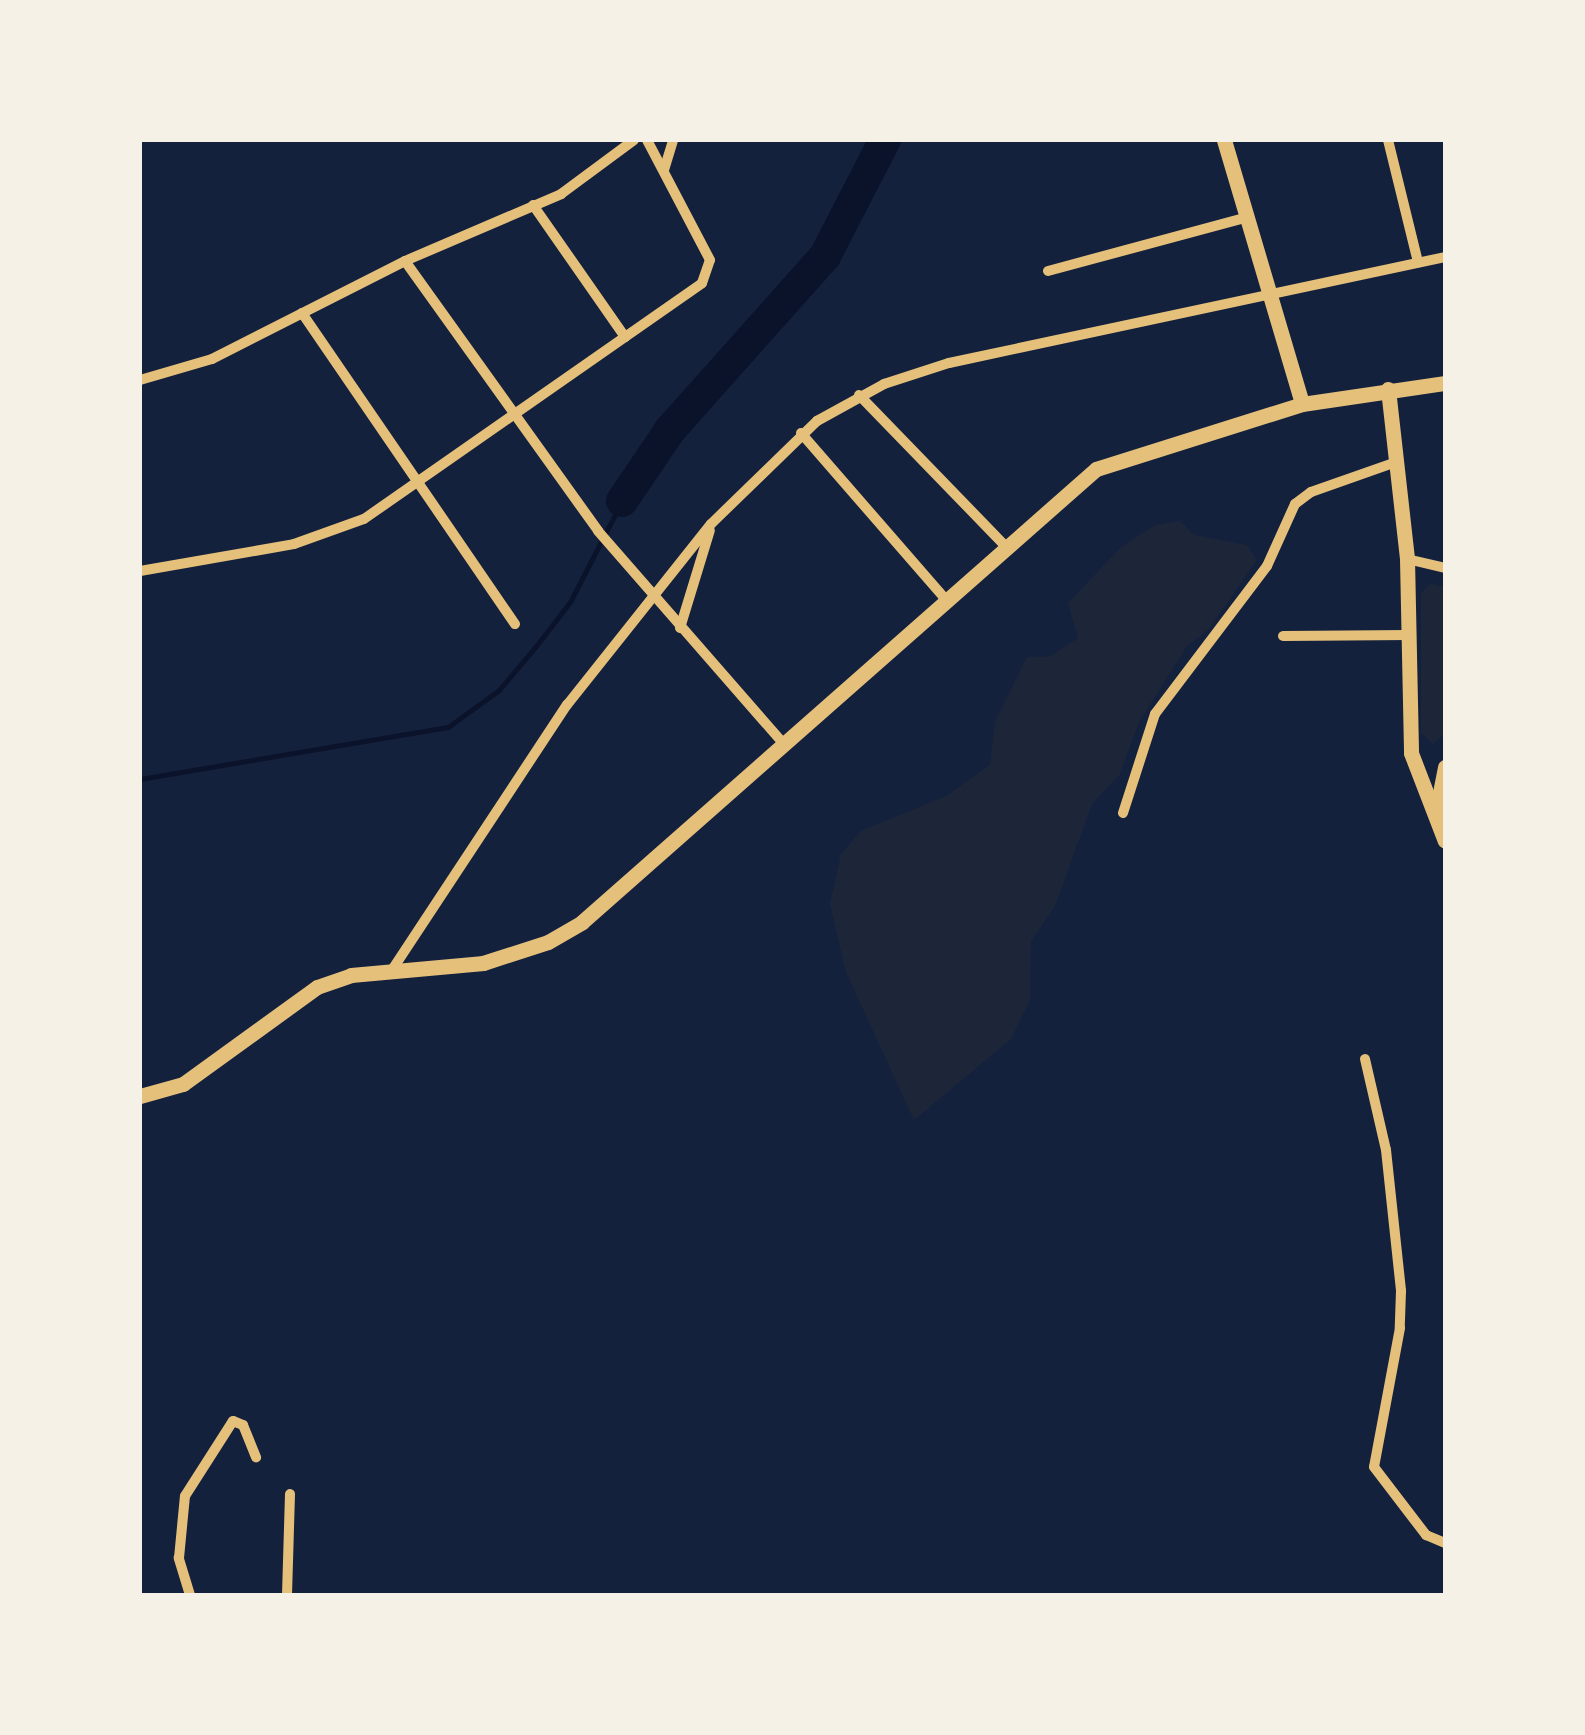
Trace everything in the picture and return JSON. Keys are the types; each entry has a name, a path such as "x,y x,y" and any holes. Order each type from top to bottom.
{"main road":[{"path":"1224,140 1302,404"},
{"path":"140,1096 183,1084 317,987 392,970 483,964 548,942 582,922 950,604 1096,469 1302,404 1445,382"},
{"path":"1388,390 1408,559 1414,773 1436,812 1445,842"},
{"path":"1414,773 1445,766 1436,812"}],"street":[{"path":"141,379 212,359 405,262 561,194 634,140"},
{"path":"140,571 332,533 417,484 702,284 710,269 647,140"},
{"path":"664,170 674,140"},
{"path":"1388,140 1418,262"},
{"path":"533,205 625,337"},
{"path":"1048,271 1244,218"},
{"path":"392,970 568,705 712,524 801,433 859,395 948,363 1270,298 1445,256"},
{"path":"405,262 598,530 784,745"},
{"path":"302,314 515,624"},
{"path":"859,395 1008,549"},
{"path":"801,433 950,604"},
{"path":"1124,813 1154,714 1266,566 1295,504 1311,492 1396,462"},
{"path":"680,628 712,524"},
{"path":"1408,559 1445,568"},
{"path":"1283,636 1409,635"},
{"path":"1364,1059 1386,1150 1400,1291 1398,1344 1374,1467 1415,1523 1445,1543"},
{"path":"190,1595 179,1558 186,1496 234,1421 243,1424 256,1457"},
{"path":"288,1595 290,1494"}],"shaded area":[{"path":"1180,521 1194,535 1247,545 1257,560 1208,630 1187,646 1139,722 1120,774 1092,804 1055,906 1031,941 1030,1000 1011,1039 914,1120 846,972 830,904 841,854 861,831 946,796 990,765 995,722 1027,657 1049,657 1078,638 1068,603 1121,547 1155,525"},
{"path":"1430,584 1445,587 1445,734 1433,744 1421,733 1421,593"}],"waterway":[{"path":"622,501 670,430 825,256 885,140"},
{"path":"140,779 448,727 499,690 570,602 622,501"}]}
